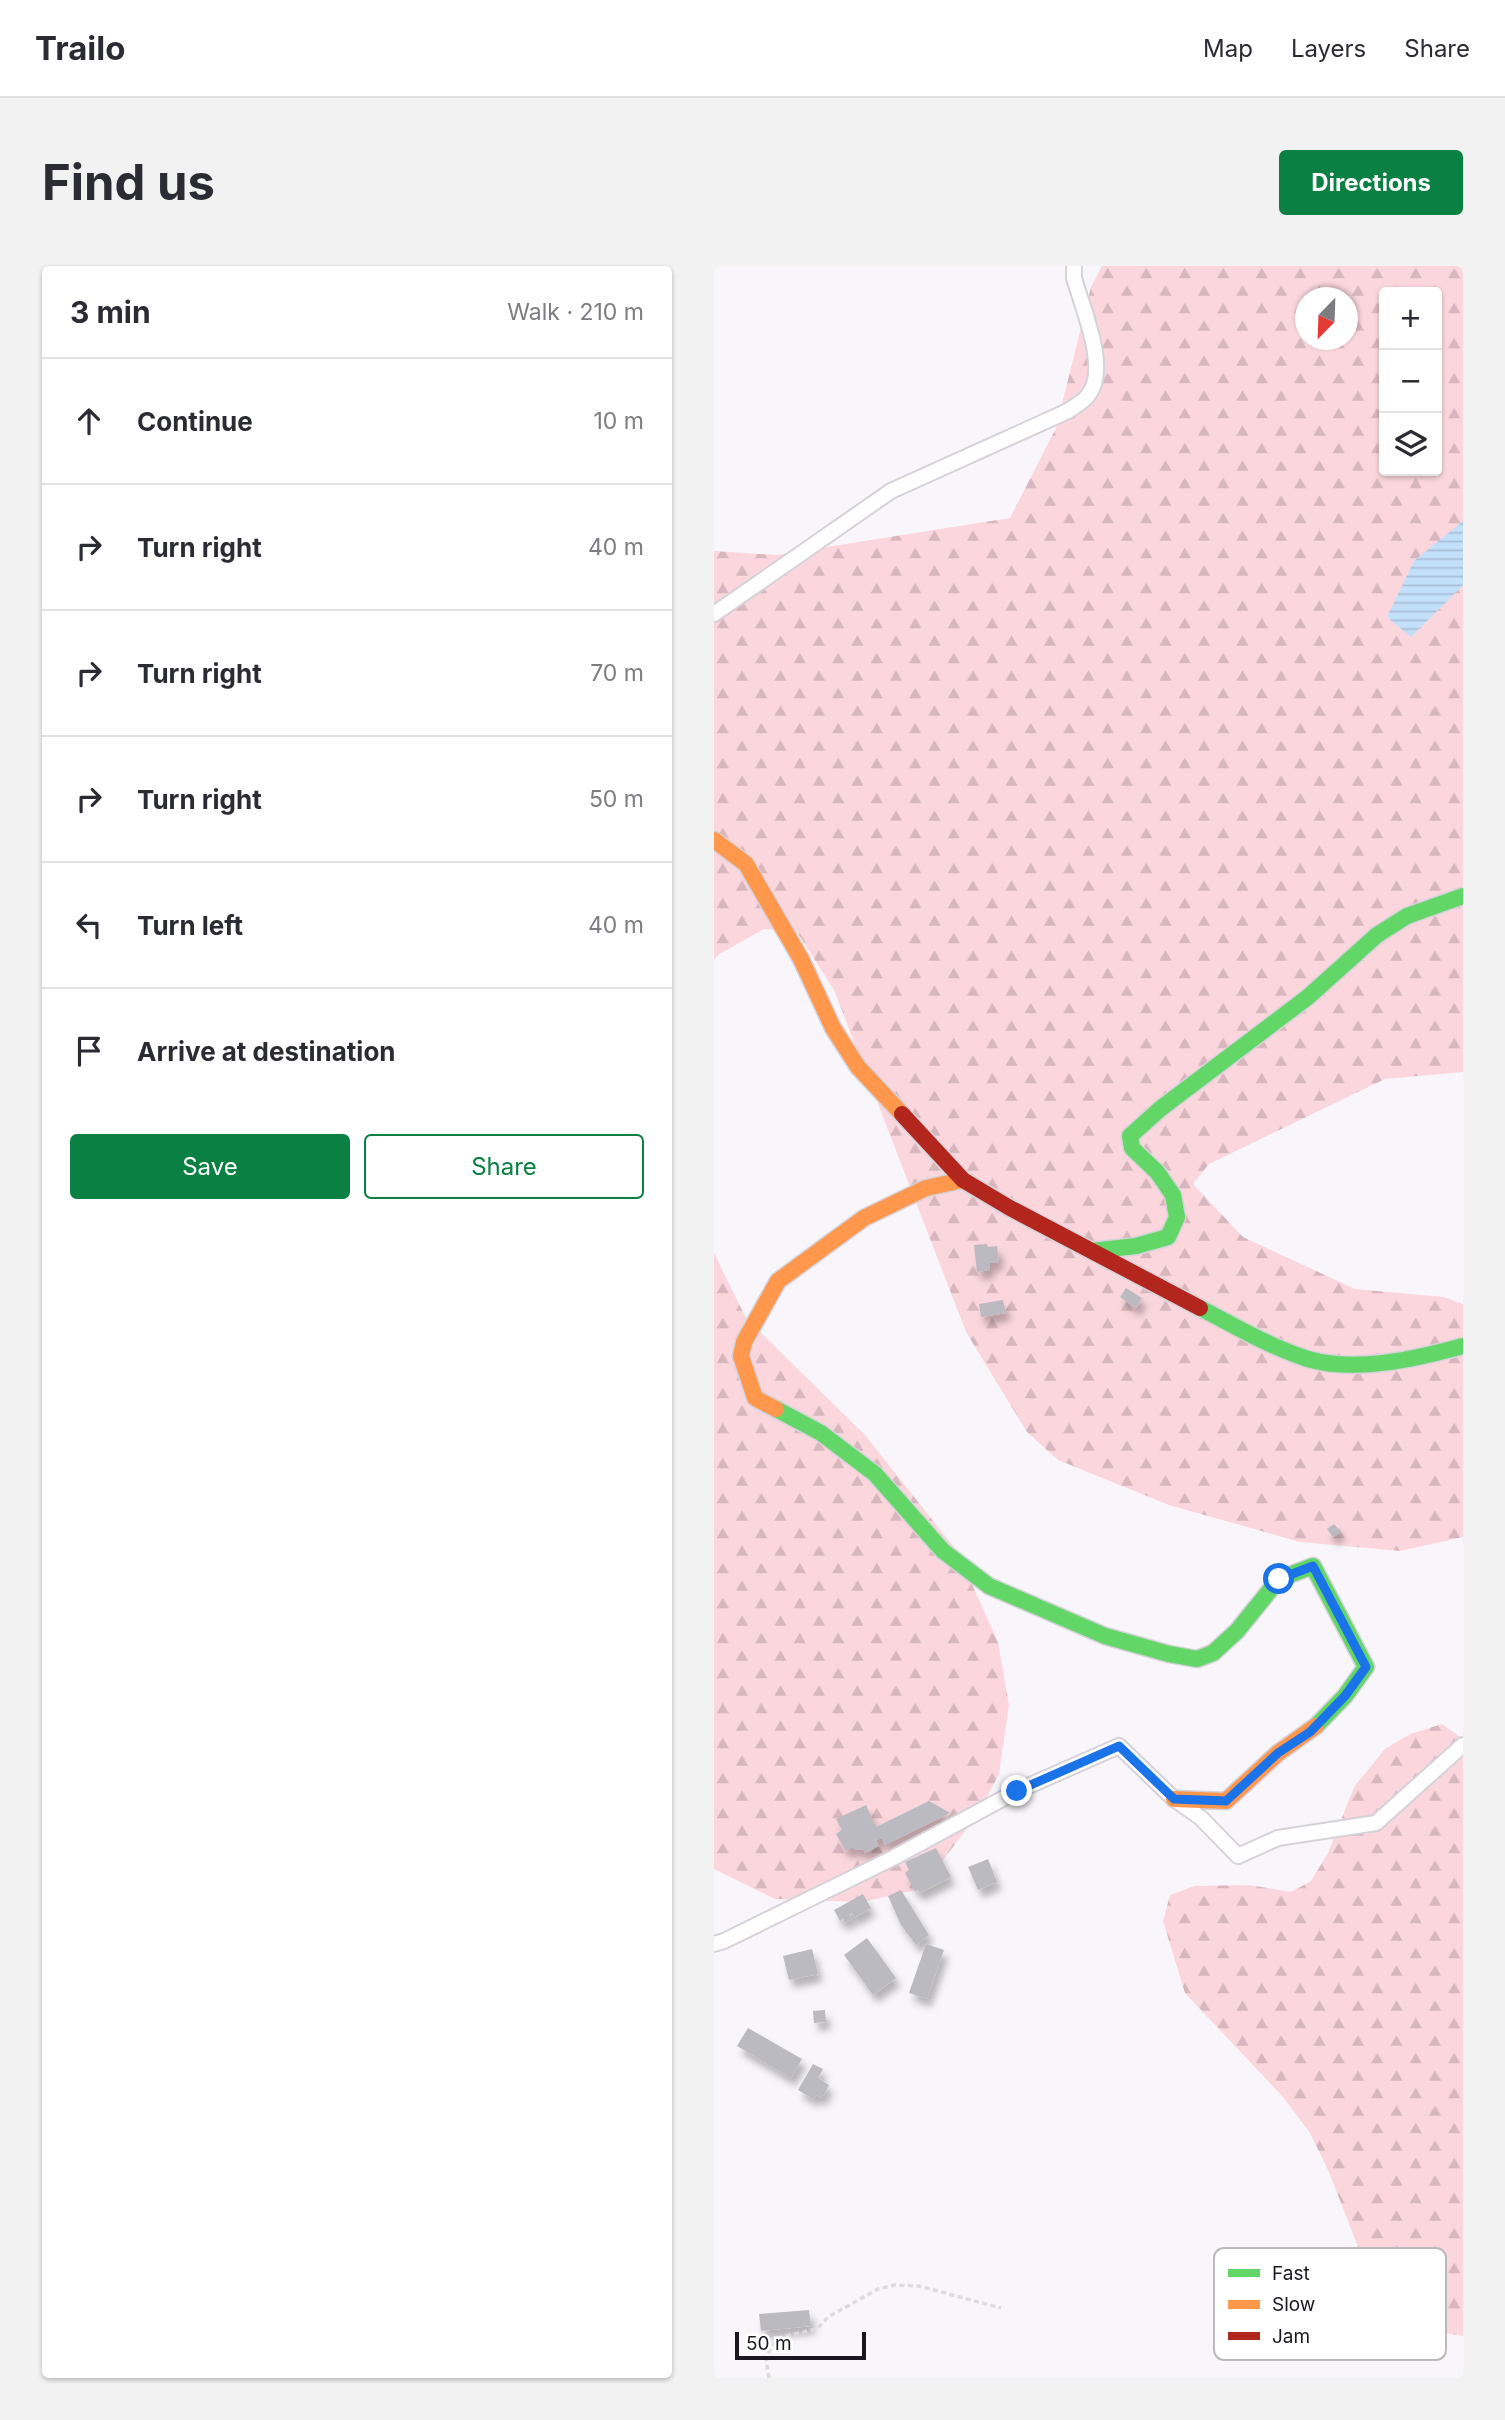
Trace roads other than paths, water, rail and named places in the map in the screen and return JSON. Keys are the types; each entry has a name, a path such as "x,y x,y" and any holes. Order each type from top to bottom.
{"street":[{"path":"714,614 891,492 1068,411 1089,395 1098,377 1097,360 1074,278 1074,266"},
{"path":"714,841 746,864 801,958 833,1028 858,1067 963,1180 1010,1209 1270,1344 1309,1359 1346,1364 1423,1357 1463,1346"},
{"path":"1092,1251 1136,1246 1168,1237 1177,1217 1173,1195 1157,1172 1132,1149 1130,1136 1160,1109 1308,997 1377,935 1408,916 1463,896"},
{"path":"963,1180 926,1188 864,1218 778,1282 744,1342 741,1356 747,1368 750,1385 755,1398 821,1433 875,1474 943,1551 989,1586 1105,1636 1197,1659 1213,1653 1237,1631 1279,1579 1313,1566 1366,1667 1345,1696 1310,1732 1278,1753 1226,1801 1174,1799"},
{"path":"714,1944 893,1858 1017,1791 1119,1746 1174,1799 1201,1818 1238,1856 1278,1838 1376,1823 1463,1745"}],"water":[{"path":"1463,521 1463,585 1411,637 1387,617 1414,561"}]}
